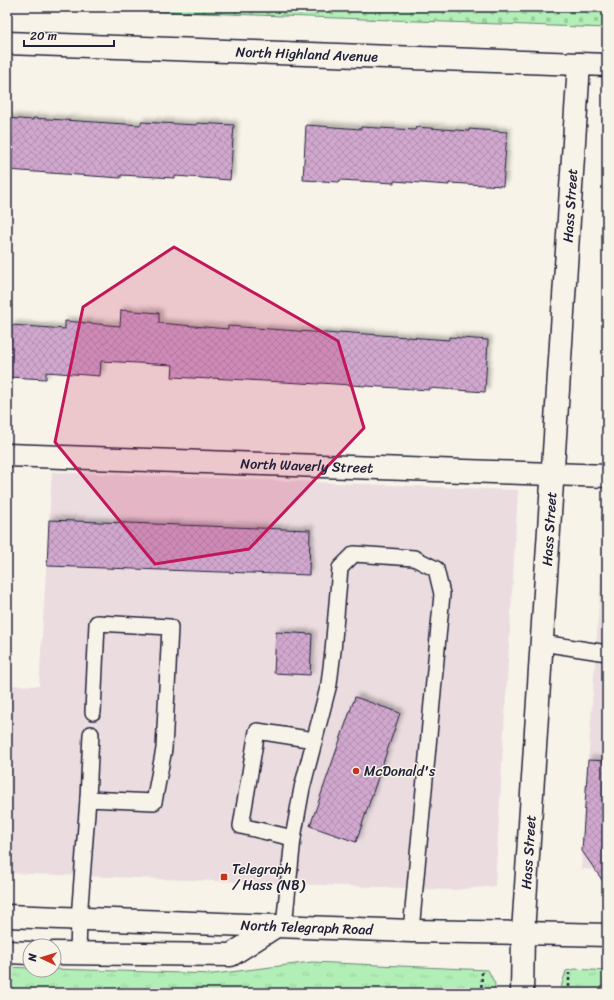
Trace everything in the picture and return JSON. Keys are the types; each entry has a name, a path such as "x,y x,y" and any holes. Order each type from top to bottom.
{"street":[{"name":"North Highland Avenue","path":"7,43 607,65"},
{"name":"Hass Street","path":"522,993 523,933 579,64"},
{"name":"North Waverly Street","path":"7,455 607,476"},
{"name":"North Telegraph Road","path":"7,916 411,931 607,935"},
{"path":"62,953 231,955 280,926"},
{"path":"7,952 22,953"}],"lane":[{"path":"280,926 302,788 329,684 340,568 354,554 414,558 436,569 442,594 411,931"},
{"path":"88,799 154,802 164,749 170,627 97,624 93,712"},
{"path":"542,644 607,653"},
{"path":"293,838 241,826 257,731 314,740"},
{"path":"78,953 91,734"}],"path":[{"path":"481,993 482,971"},
{"path":"568,993 569,973"}],"highlighted area":[{"path":"174,247 338,341 364,428 249,549 155,564 55,442 83,307"}],"shaded area":[{"path":"52,472 518,490 495,886 453,890 7,873 7,685 39,686"},
{"path":"605,513 607,514 607,870 581,869"}],"green space":[{"path":"39,7 607,7 607,28"},
{"path":"312,962 488,970 495,984 494,993 7,993 7,967 22,968 22,978 62,978 62,969 214,974"},
{"path":"575,969 607,971 607,993 560,993 566,971"}],"building":[{"path":"7,118 33,120 33,118 141,125 141,122 234,125 230,180 175,176 175,178 121,175 121,178 7,170"},
{"path":"306,125 361,129 361,127 415,130 416,127 507,132 503,186 449,183 449,185 394,181 394,183 340,180 340,182 303,180"},
{"path":"121,310 159,313 159,323 228,329 228,326 449,340 449,337 488,340 485,392 429,388 429,390 319,383 172,377 173,365 101,361 100,376 46,372 46,379 8,377 11,325 65,329 65,321 120,326"},
{"path":"49,520 310,530 309,575 47,566"},
{"path":"276,632 312,634 310,675 274,673"},
{"path":"355,697 400,713 356,842 310,826"},
{"path":"588,760 607,761 607,887 582,851"}],"place":[{"name":"McDonald's","path":"356,771"},
{"name":"Telegraph / Hass (NB)","path":"224,877"}]}
